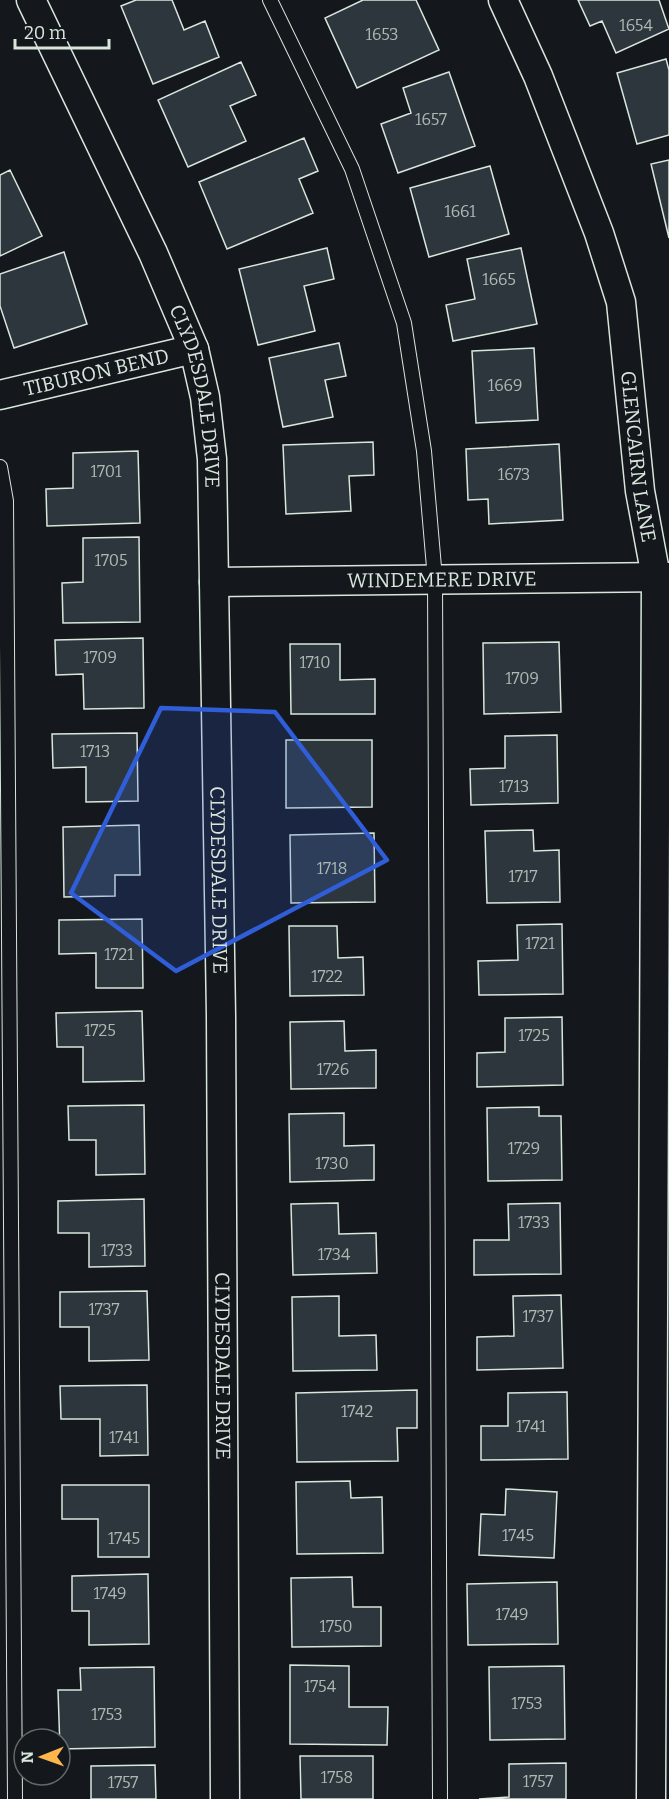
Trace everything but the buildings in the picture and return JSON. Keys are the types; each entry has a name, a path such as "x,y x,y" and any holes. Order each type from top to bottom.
{"street":[{"name":"CLYDESDALE DRIVE","path":"31,0 153,253 194,349 205,398 212,459 221,1028 225,1799"},
{"name":"GLENCAIRN LANE","path":"503,0 538,76 599,232 621,302 640,491 663,577 651,1799"},
{"name":"TIBURON BEND","path":"0,395 194,349"},
{"name":"WINDEMERE DRIVE","path":"214,582 663,577"}],"lane":[{"path":"270,0 352,169 404,323 424,451 435,579 440,1799"},
{"path":"0,467 6,513 15,1799"}],"highlighted area":[{"path":"161,708 275,712 387,860 176,971 71,893"}]}
